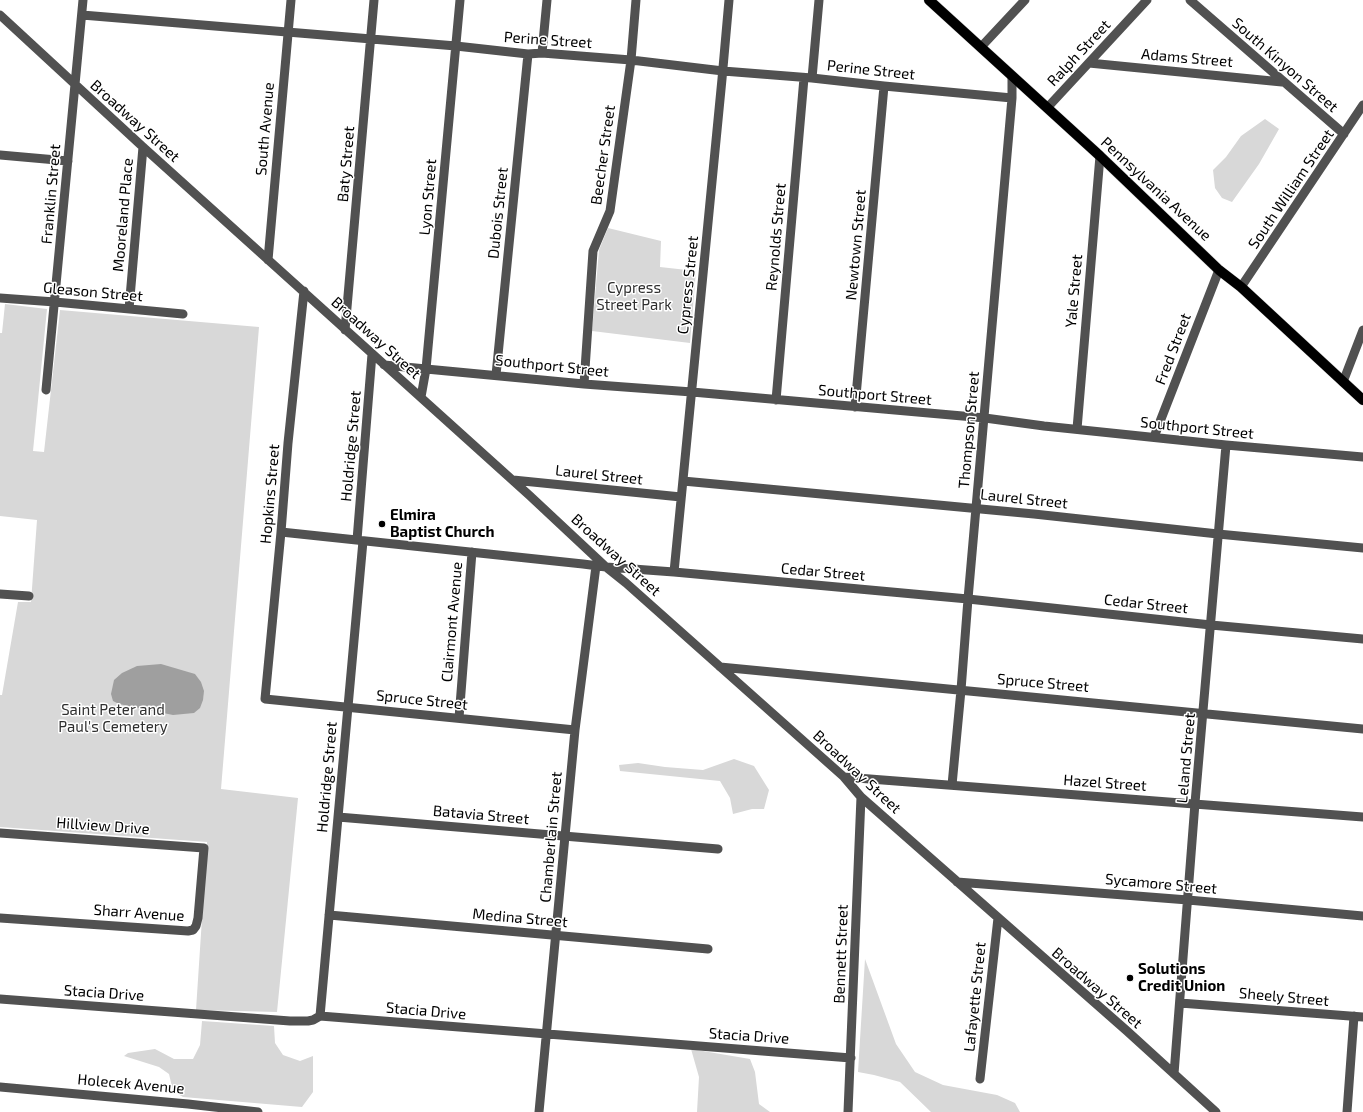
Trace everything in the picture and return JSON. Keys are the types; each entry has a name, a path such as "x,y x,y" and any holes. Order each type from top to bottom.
{"main road":[{"name":"Pennsylvania Avenue","path":"929,0 1100,156 1219,270 1241,287 1363,400"}],"street":[{"name":"Franklin Street","path":"46,390 83,0"},
{"name":"South Avenue","path":"268,260 291,0"},
{"name":"Baty Street","path":"345,330 374,0"},
{"name":"Lyon Street","path":"421,397 426,369 460,0"},
{"path":"542,53 547,0"},
{"name":"Beecher Street","path":"584,384 593,251 610,211 631,60 636,0"},
{"name":"Cypress Street","path":"674,572 729,0"},
{"name":"Reynolds Street","path":"776,400 808,78 819,0"},
{"path":"981,47 1026,0"},
{"name":"Ralph Street","path":"1047,108 1147,0"},
{"name":"South Kinyon Street","path":"1190,0 1282,82 1344,134"},
{"name":"Broadway Street","path":"0,15 143,147 513,480 606,567 626,582 844,777 860,797 1216,1112"},
{"name":"Perine Street","path":"82,15 288,31 528,54 542,53 631,60 723,71 1012,98"},
{"name":"Dubois Street","path":"496,375 528,54"},
{"name":"Adams Street","path":"1089,63 1282,82"},
{"name":"Thompson Street","path":"952,785 962,690 968,599 1012,98 1012,76"},
{"name":"Newtown Street","path":"855,407 884,86"},
{"name":"South William Street","path":"1241,287 1363,105"},
{"name":"Mooreland Place","path":"129,309 143,147"},
{"path":"0,155 68,161"},
{"name":"Yale Street","path":"1077,429 1100,156"},
{"name":"Fred Street","path":"1154,438 1219,270"},
{"name":"Hopkins Street","path":"265,699 288,443 304,291"},
{"name":"Gleason Street","path":"0,298 183,314"},
{"path":"1343,382 1363,330"},
{"name":"Holdridge Street","path":"320,1016 348,706 372,354"},
{"name":"Southport Street","path":"384,364 584,384 984,418 1154,438 1363,457"},
{"name":"Leland Street","path":"1174,1074 1195,803 1204,713 1226,445"},
{"name":"Laurel Street","path":"513,480 681,497"},
{"name":"Laurel Street","path":"683,481 1034,514 1363,548"},
{"name":"Cedar Street","path":"281,532 606,567 968,599 1211,625 1363,639"},
{"name":"Clairmont Avenue","path":"459,718 472,552"},
{"name":"Chamberlain Street","path":"539,1112 575,730 596,566"},
{"path":"0,594 29,596"},
{"name":"Spruce Street","path":"720,667 1363,728"},
{"name":"Spruce Street","path":"265,699 348,706 575,730"},
{"name":"Hazel Street","path":"844,777 1363,817"},
{"name":"Bennett Street","path":"848,1112 860,797"},
{"name":"Batavia Street","path":"338,817 718,849"},
{"name":"Hillview Drive","path":"0,833 204,848"},
{"name":"Sharr Avenue","path":"0,918 180,931 193,930 196,926 198,918 204,848"},
{"name":"Sycamore Street","path":"957,882 1188,900 1363,916"},
{"name":"Medina Street","path":"329,915 708,949"},
{"name":"Lafayette Street","path":"980,1079 998,918"},
{"name":"Stacia Drive","path":"0,999 290,1021 308,1021 320,1016 851,1058"},
{"name":"Sheely Street","path":"1180,1003 1359,1017"},
{"path":"1347,1112 1359,1017"},
{"name":"Holecek Avenue","path":"0,1087 188,1104 258,1112"}],"green space":[{"path":"1265,119 1279,129 1259,164 1232,202 1222,198 1215,188 1213,170 1226,157 1241,136"},
{"name":"Cypress Street Park","path":"608,228 661,241 660,267 696,271 690,343 592,331 599,250"},
{"name":"Saint Peter and Paul's Cemetery","path":"5,304 47,309 33,451 44,452 60,310 259,327 221,789 298,798 277,1012 196,1010 207,842 0,827 0,695 2,695 18,602 31,602 37,520 0,516 0,333 2,333"},
{"path":"734,759 754,766 769,790 764,809 752,809 733,814 730,798 720,781 620,771 619,765 638,763 703,770"},
{"path":"865,959 896,1044 915,1072 943,1085 997,1095 1015,1103 1020,1112 931,1112 900,1082 858,1072"},
{"path":"202,1021 274,1026 275,1043 283,1055 300,1061 313,1056 313,1092 302,1107 183,1097 173,1091 169,1074 159,1067 124,1056 128,1053 155,1049 174,1059 193,1059 200,1045"},
{"path":"691,1049 750,1059 755,1072 759,1104 770,1112 697,1112 699,1077"}],"shaded area":[{"path":"161,664 195,674 201,682 204,691 203,700 200,708 194,713 173,715 119,704 113,701 111,694 114,680 122,673 137,666"}],"place":[{"name":"Elmira Baptist Church","path":"382,524"},
{"name":"Solutions Credit Union","path":"1130,978"}]}
